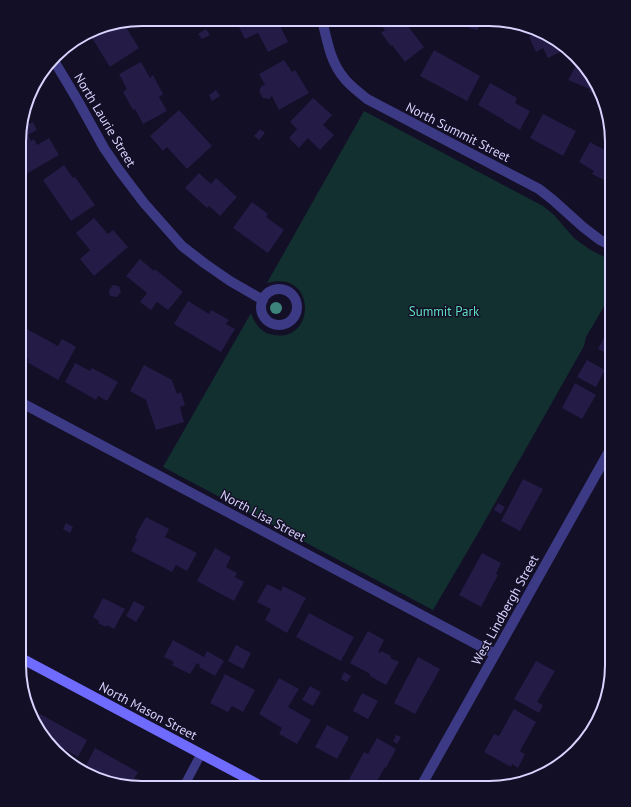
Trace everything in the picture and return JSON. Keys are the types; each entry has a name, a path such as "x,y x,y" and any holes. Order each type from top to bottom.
{"main road":[{"name":"North Mason Street","path":"26,661 252,781"}],"street":[{"name":"North Summit Street","path":"324,26 330,52 336,66 343,77 367,99 539,189 583,227 605,242"},
{"name":"North Laurie Street","path":"56,64 104,148 118,170 144,203 182,246 204,263 263,300"},
{"name":"North Lisa Street","path":"26,405 495,654"},
{"name":"West Lindbergh Street","path":"424,781 605,458"}],"lane":[{"path":"187,781 201,754"}],"green space":[{"name":"Summit Park","path":"364,111 543,206 554,215 574,238 589,249 605,257 605,305 586,337 584,346 433,610 163,467 251,313 254,321 259,327 269,334 288,334 298,328 303,318 305,306 302,295 295,286 283,282 267,283"}],"building":[{"path":"238,26 280,26 288,42 268,52 258,33 245,39"},
{"path":"382,26 408,26 424,47 405,62 381,33 385,30"},
{"path":"470,26 478,26 478,30 469,28"},
{"path":"126,27 139,48 110,67 92,38 105,32"},
{"path":"206,29 210,35 202,39 198,34"},
{"path":"533,35 540,38 561,51 548,58 543,48 536,52 529,37"},
{"path":"434,50 480,76 467,101 420,76"},
{"path":"284,60 292,72 295,70 309,93 279,110 272,96 269,99 263,98 259,91 262,86 265,85 259,74"},
{"path":"141,62 150,78 153,75 163,94 159,97 167,111 143,124 123,92 127,89 119,74"},
{"path":"576,66 594,92 589,92 590,89 568,80"},
{"path":"490,83 517,98 515,103 530,111 520,130 478,105"},
{"path":"216,90 220,96 212,101 209,95"},
{"path":"313,98 332,115 323,125 334,135 320,150 308,138 299,148 289,138 297,129 290,122"},
{"path":"179,110 212,146 187,169 167,147 163,151 150,136"},
{"path":"543,114 576,131 563,156 530,138"},
{"path":"28,121 29,124 33,122 37,130 28,135 31,141 34,139 37,145 49,138 59,155 26,174 26,142"},
{"path":"260,129 265,133 259,140 254,136"},
{"path":"590,142 605,150 605,180 592,174 594,171 579,162"},
{"path":"64,165 73,178 75,177 95,205 71,221 43,180"},
{"path":"199,173 211,184 216,178 237,197 220,216 209,206 207,208 185,188"},
{"path":"252,202 268,214 266,217 284,230 268,253 233,228"},
{"path":"94,218 108,234 113,230 128,247 94,276 80,259 90,250 76,233"},
{"path":"140,259 183,292 168,310 157,302 151,310 140,302 147,293 126,276"},
{"path":"113,285 119,286 121,292 117,297 110,296 109,290"},
{"path":"188,301 209,314 211,310 229,320 226,324 235,329 221,352 174,324"},
{"path":"27,329 58,346 62,339 76,347 58,380 27,362 29,360 26,358"},
{"path":"605,336 605,352 598,349"},
{"path":"587,360 605,370 596,387 577,377"},
{"path":"75,363 90,371 92,368 118,382 107,401 98,396 96,400 65,382"},
{"path":"144,365 172,380 177,394 181,392 185,405 180,407 184,422 156,430 146,400 130,391"},
{"path":"575,383 596,395 582,419 562,408"},
{"path":"523,479 543,489 520,531 501,521"},
{"path":"498,503 505,507 501,514 494,510"},
{"path":"146,517 169,529 165,537 197,553 187,571 176,565 172,572 131,551 137,539 135,538"},
{"path":"66,523 73,527 70,533 63,529"},
{"path":"215,548 231,557 226,567 237,573 235,577 244,582 234,601 197,581"},
{"path":"482,553 501,563 496,574 498,575 481,607 459,595"},
{"path":"267,584 281,591 283,586 306,598 287,633 265,620 271,609 257,602"},
{"path":"103,598 125,609 114,629 107,625 106,627 98,623 99,621 93,617"},
{"path":"134,601 145,607 136,622 126,616"},
{"path":"309,613 354,637 341,661 296,637"},
{"path":"368,631 384,640 378,652 380,653 381,651 391,656 390,658 399,662 386,685 350,663"},
{"path":"173,640 204,657 207,651 224,661 215,676 199,667 200,665 197,663 190,674 172,665 174,662 164,657"},
{"path":"236,645 251,653 243,669 228,661"},
{"path":"418,657 440,669 415,714 394,703"},
{"path":"536,661 555,671 537,702 543,705 539,713 514,699"},
{"path":"344,672 351,676 347,682 341,679"},
{"path":"225,674 255,690 243,712 232,706 228,712 210,703"},
{"path":"279,678 299,689 288,707 311,720 297,744 279,734 282,728 259,714"},
{"path":"310,686 321,692 313,706 302,700"},
{"path":"362,693 378,701 368,719 353,711"},
{"path":"514,709 536,722 520,751 525,754 518,768 512,764 511,767 484,752 494,734 499,736"},
{"path":"40,714 87,740 78,757 60,747 50,736 38,716"},
{"path":"327,725 349,737 337,759 315,747"},
{"path":"396,735 401,737 397,744 393,741"},
{"path":"377,738 396,749 377,781 348,781 364,752 368,754"},
{"path":"95,748 138,772 133,781 112,777 97,772 86,766"}]}
